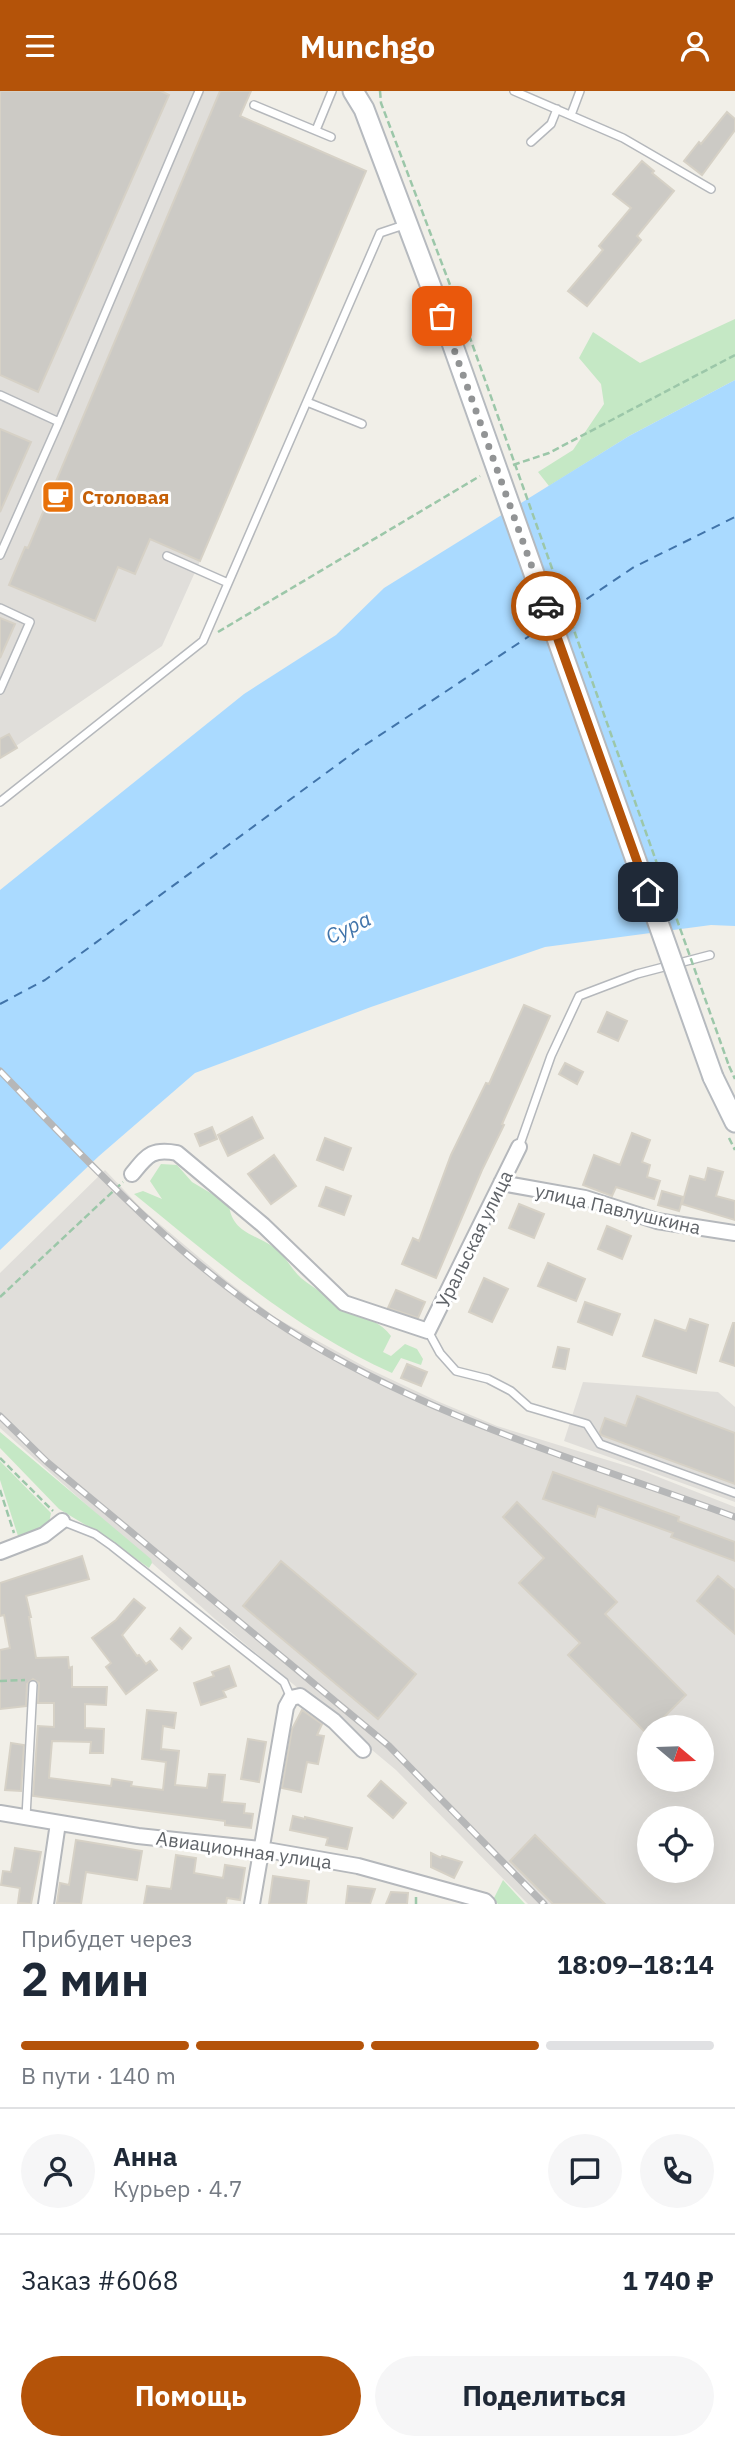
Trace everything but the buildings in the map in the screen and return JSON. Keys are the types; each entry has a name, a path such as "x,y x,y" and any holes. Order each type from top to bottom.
{"main road":[{"path":"354,91 363,100 408,224 460,337 721,1071 735,1122"}],"street":[{"name":"Уральская улица","path":"428,1331 519,1147"},
{"path":"132,1174 148,1154 164,1151 177,1153 263,1225 344,1303 428,1331"},
{"name":"улица Павлушкина","path":"501,1183 585,1198 657,1221 735,1233"},
{"path":"0,1552 44,1535 62,1521"},
{"path":"252,1904 289,1702 300,1696 334,1721 363,1750"},
{"name":"Авиационная улица","path":"0,1813 138,1836 261,1849 358,1866 486,1903"},
{"path":"46,1904 58,1823"}],"lane":[{"path":"0,555 199,91"},
{"path":"316,130 332,91"},
{"path":"514,91 651,153 711,189"},
{"path":"571,115 580,91"},
{"path":"254,105 331,137"},
{"path":"531,142 551,124 557,109"},
{"path":"0,802 203,641 380,233 408,224"},
{"path":"0,395 59,422"},
{"path":"307,402 362,424"},
{"path":"167,556 228,583"},
{"path":"0,608 30,622 0,690"},
{"path":"519,1147 551,1056 579,996 637,974 710,955"},
{"path":"428,1331 440,1353 456,1371 488,1379 511,1391 529,1407 587,1424 600,1444 735,1493"},
{"path":"62,1521 95,1534 112,1546 284,1682 289,1702"},
{"path":"26,1818 33,1685"}],"path":[{"path":"380,91 460,337 721,1071 735,1079"},
{"path":"549,453 735,355"},
{"path":"203,641 473,479"},
{"path":"0,1297 132,1174"},
{"path":"0,1458 62,1521"},
{"path":"0,1490 18,1546"},
{"path":"0,1681 26,1679 33,1685"}],"shaded area":[{"path":"0,91 251,91 241,116 366,171 162,646 0,757"},
{"path":"105,1170 143,1210 276,1318 367,1368 497,1426 643,1471 735,1507 735,1904 528,1904 396,1770 215,1619 0,1428 0,1273"},
{"path":"583,1382 718,1392 735,1407 735,1502 564,1441"}],"green space":[{"path":"735,319 735,380 629,436 549,486 538,472 573,450 604,404 601,384 579,358 593,332 640,363"},
{"path":"161,1164 177,1165 192,1182 229,1204 238,1226 277,1249 307,1282 383,1327 391,1336 383,1352 391,1356 405,1344 417,1349 423,1359 421,1365 401,1358 392,1373 323,1336 257,1292 134,1194 143,1191 162,1199 150,1181"},
{"path":"0,1432 151,1559 149,1568 59,1509 0,1448"},
{"path":"0,1461 51,1513 49,1523 27,1537 18,1536 0,1480"},
{"path":"503,1880 525,1904 498,1904 493,1900"}],"water":[{"name":"Сура","path":"735,380 735,926 711,925 545,947 371,1007 195,1073 99,1156 0,1250 0,890 244,694 336,635 384,588 629,436"}],"ferry route":[{"path":"560,617 634,567 735,517"},
{"path":"0,1004 45,980 356,751 543,627"}],"railway":[{"path":"0,1071 136,1209 208,1272 287,1329 394,1388 449,1412 735,1517"},
{"path":"0,1416 47,1462 389,1746 544,1904"}],"way so far":[{"path":"442,316 546,606"}],"place":[{"name":"Столовая","path":"58,497"}],"route":[{"path":"546,606 648,892"}]}
